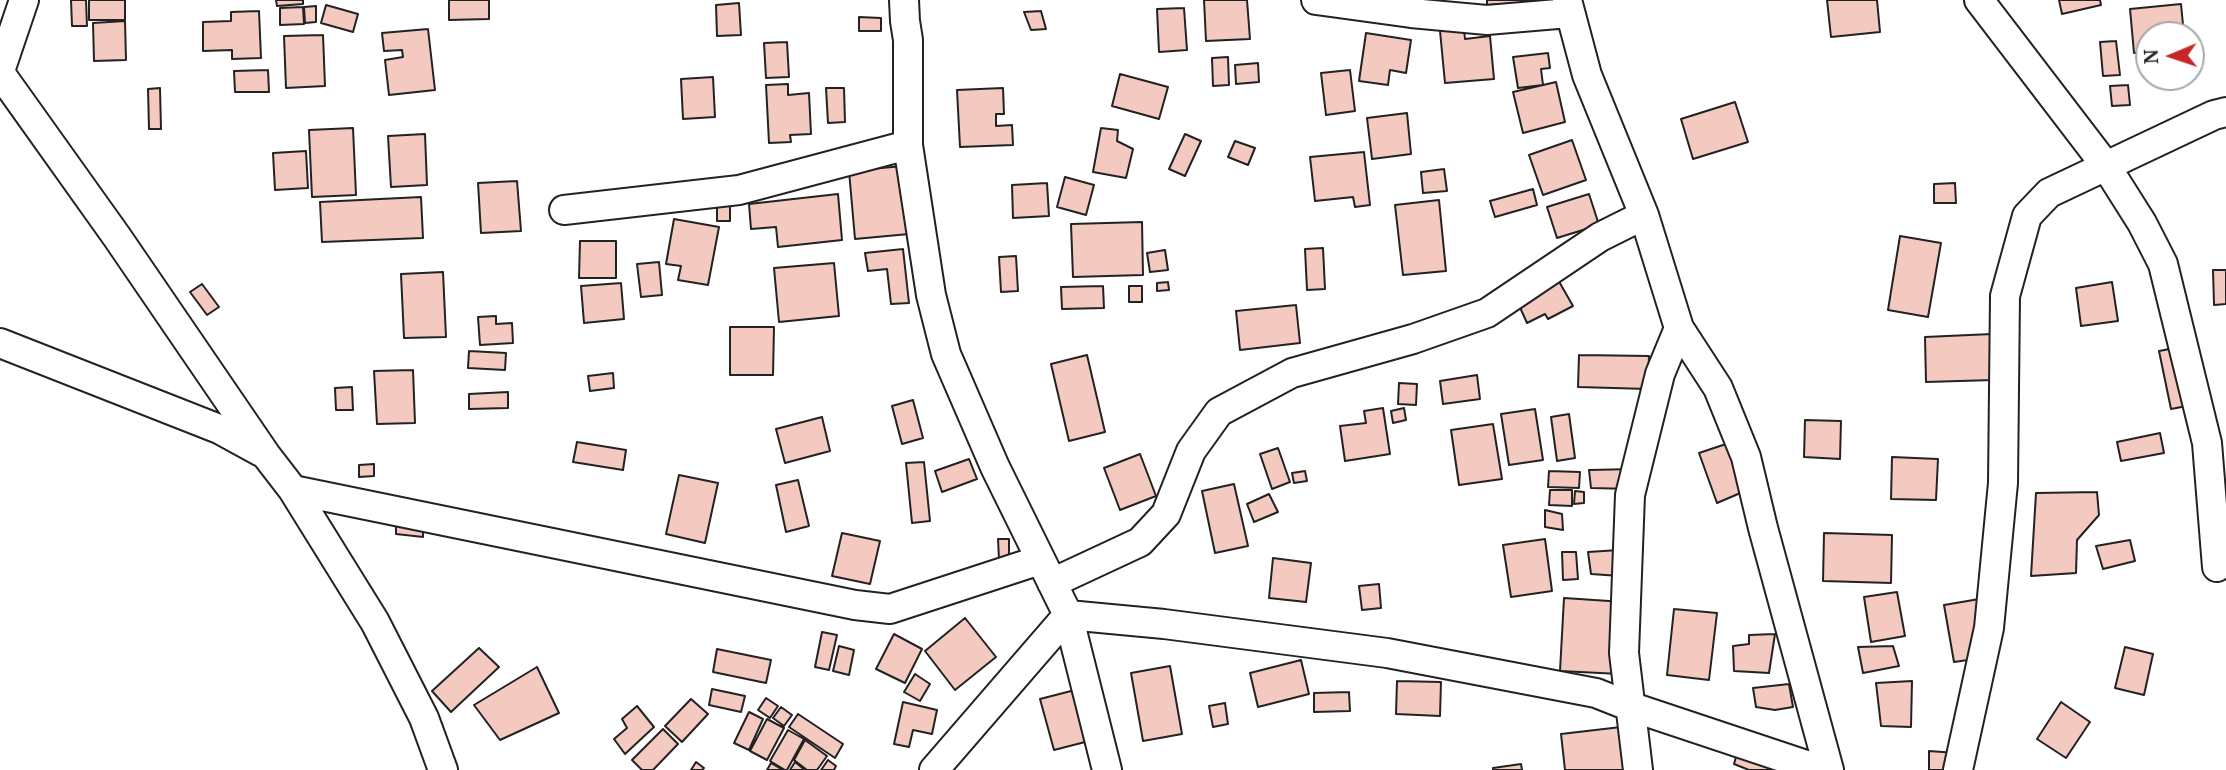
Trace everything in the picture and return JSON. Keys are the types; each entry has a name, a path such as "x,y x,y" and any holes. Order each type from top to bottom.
{"street":[{"path":"4,0 13,32"},
{"path":"24,0 0,72 293,490 374,622 424,718 443,770"},
{"path":"904,0 908,40 908,145 931,295 946,354 995,467 1068,615 1107,770"},
{"path":"1316,0 1487,20 1568,7 1587,75 1644,215 1679,328 1718,388 1746,457 1829,770"},
{"path":"1979,0 2106,166 2164,264 2207,443 2217,567"},
{"path":"1958,770 1989,628 2003,483 2005,296 2026,216 2049,193 2214,115 2226,112"},
{"path":"564,210 739,190 908,145"},
{"path":"293,490 855,605 890,609 1046,572 1140,542 1166,514 1191,451 1219,412 1292,373 1413,339 1487,313 1600,237 1644,215"},
{"path":"1638,770 1624,653 1630,495 1660,374 1679,328"},
{"path":"0,343 219,429 267,455"},
{"path":"1068,615 1177,625 1387,653 1596,692 1629,706 1821,770"},
{"path":"934,770 1068,615"}],"building":[{"path":"71,0 86,0 87,26 72,26"},
{"path":"89,0 125,0 125,20 89,20"},
{"path":"276,0 303,0 303,4 277,6"},
{"path":"449,0 489,0 489,19 449,20"},
{"path":"1204,0 1247,0 1250,39 1206,41"},
{"path":"1487,0 1532,0 1532,2 1487,5"},
{"path":"1827,0 1877,0 1880,32 1831,37"},
{"path":"2059,0 2100,0 2101,5 2062,14"},
{"path":"739,3 741,35 717,36 716,5"},
{"path":"2181,4 2183,21 2135,21 2134,53 2130,9"},
{"path":"326,5 358,14 353,32 321,23"},
{"path":"316,6 316,22 305,23 304,7"},
{"path":"303,7 304,24 280,25 280,8"},
{"path":"1184,8 1187,50 1159,52 1157,9"},
{"path":"259,11 261,58 232,59 232,50 203,51 203,22 231,21 231,12"},
{"path":"1041,11 1046,29 1031,30 1024,12"},
{"path":"859,17 881,18 881,31 859,31"},
{"path":"125,21 126,60 94,61 93,23"},
{"path":"428,29 435,90 389,95 385,60 403,57 402,50 384,51 382,33"},
{"path":"1464,30 1465,39 1490,36 1494,79 1445,83 1440,31"},
{"path":"1366,33 1411,40 1406,73 1390,70 1388,85 1359,81"},
{"path":"323,35 325,86 286,88 284,36"},
{"path":"2116,41 2120,75 2103,76 2100,42"},
{"path":"787,42 789,77 766,78 764,43"},
{"path":"1548,53 1550,68 1541,69 1543,85 1518,88 1513,57"},
{"path":"1228,57 1229,85 1213,86 1212,58"},
{"path":"1258,63 1259,82 1236,84 1235,65"},
{"path":"268,70 269,92 235,92 234,71"},
{"path":"1350,70 1355,111 1326,115 1321,73"},
{"path":"1120,74 1168,87 1159,119 1112,106"},
{"path":"713,77 715,117 683,119 681,79"},
{"path":"1556,82 1565,122 1523,133 1513,92"},
{"path":"788,84 788,95 809,93 811,134 790,135 791,142 769,143 766,85"},
{"path":"2128,85 2130,105 2112,106 2110,86"},
{"path":"160,88 161,129 149,129 148,89"},
{"path":"826,88 844,88 845,122 828,123"},
{"path":"1003,88 1004,114 996,114 996,126 1012,125 1013,145 960,147 957,90"},
{"path":"1735,102 1748,142 1693,159 1681,119"},
{"path":"1407,113 1411,154 1372,159 1367,118"},
{"path":"353,128 356,195 312,197 309,130"},
{"path":"1101,128 1118,130 1117,141 1133,149 1126,178 1093,172"},
{"path":"425,134 427,185 391,187 388,136"},
{"path":"1185,134 1201,141 1185,176 1169,169"},
{"path":"1572,140 1586,180 1543,195 1529,155"},
{"path":"1235,141 1255,148 1248,165 1228,157"},
{"path":"306,151 308,188 275,190 273,153"},
{"path":"1364,152 1370,205 1355,207 1353,197 1315,201 1310,157"},
{"path":"903,166 909,234 855,239 849,171"},
{"path":"1444,169 1447,191 1423,193 1421,172"},
{"path":"1065,177 1094,185 1086,215 1057,207"},
{"path":"517,181 521,231 481,233 478,183"},
{"path":"1047,183 1049,216 1013,218 1012,185"},
{"path":"1955,183 1956,203 1934,203 1934,184"},
{"path":"1533,189 1537,205 1495,217 1490,201"},
{"path":"838,194 842,240 778,247 776,227 751,229 749,204"},
{"path":"1589,194 1599,225 1557,238 1547,207"},
{"path":"421,197 423,238 322,242 320,202"},
{"path":"717,200 730,200 730,221 717,221"},
{"path":"1439,200 1446,271 1403,275 1395,205"},
{"path":"674,219 719,227 708,285 678,280 681,266 666,264"},
{"path":"1142,222 1143,275 1073,277 1071,224"},
{"path":"1900,236 1941,243 1928,317 1888,310"},
{"path":"580,241 616,241 616,278 579,278"},
{"path":"1323,248 1325,289 1307,290 1305,249"},
{"path":"903,249 909,303 891,304 887,269 868,271 865,253"},
{"path":"1165,250 1168,270 1150,272 1147,253"},
{"path":"1016,256 1018,291 1001,292 999,257"},
{"path":"659,262 662,295 641,297 637,264"},
{"path":"834,263 839,316 779,322 774,268"},
{"path":"2213,270 2226,270 2226,304 2214,305"},
{"path":"443,272 446,337 404,338 401,274"},
{"path":"1557,278 1573,306 1548,319 1545,314 1527,323 1518,303"},
{"path":"1168,282 1169,290 1157,291 1157,283"},
{"path":"2112,282 2118,321 2081,326 2076,288"},
{"path":"621,283 624,319 584,323 581,286"},
{"path":"202,284 219,307 207,315 190,292"},
{"path":"1103,286 1104,308 1062,309 1061,287"},
{"path":"1129,286 1142,286 1142,302 1129,302"},
{"path":"1296,305 1300,343 1240,350 1236,311"},
{"path":"496,316 496,324 512,323 513,343 480,345 478,317"},
{"path":"730,327 774,327 773,375 730,375"},
{"path":"1992,334 1993,380 1926,382 1925,337"},
{"path":"2180,347 2192,405 2171,409 2159,351"},
{"path":"469,351 506,353 505,370 468,368"},
{"path":"1087,355 1105,432 1069,441 1051,364"},
{"path":"1579,355 1649,356 1648,389 1578,387"},
{"path":"413,370 415,423 377,424 374,371"},
{"path":"613,373 614,388 590,391 588,376"},
{"path":"1477,375 1480,399 1443,404 1440,381"},
{"path":"1399,383 1417,384 1416,405 1398,404"},
{"path":"352,387 353,410 336,410 335,388"},
{"path":"508,392 508,408 469,409 469,394"},
{"path":"913,400 923,438 902,444 892,406"},
{"path":"1383,408 1390,454 1345,461 1340,426 1366,423 1364,411"},
{"path":"1404,408 1406,420 1393,423 1391,411"},
{"path":"1535,409 1543,460 1509,465 1501,414"},
{"path":"1569,414 1575,458 1557,461 1551,417"},
{"path":"822,417 830,451 785,463 776,429"},
{"path":"1805,420 1841,421 1840,459 1804,457"},
{"path":"1493,424 1502,479 1459,485 1451,430"},
{"path":"2160,433 2164,453 2121,461 2117,442"},
{"path":"1738,440 1752,488 1717,503 1699,453"},
{"path":"577,442 626,450 623,470 573,462"},
{"path":"1278,448 1290,482 1272,489 1260,454"},
{"path":"1140,454 1156,496 1120,510 1104,468"},
{"path":"1892,457 1938,459 1936,500 1891,499"},
{"path":"969,459 977,479 942,492 935,471"},
{"path":"924,462 930,521 912,523 906,463"},
{"path":"374,464 374,476 359,477 359,465"},
{"path":"1635,469 1632,489 1591,488 1589,470"},
{"path":"1305,471 1307,481 1294,483 1292,473"},
{"path":"1549,471 1580,472 1579,488 1548,487"},
{"path":"679,475 718,483 705,543 666,534"},
{"path":"798,480 809,526 786,532 776,485"},
{"path":"1234,484 1248,546 1215,553 1202,491"},
{"path":"1550,490 1572,490 1572,506 1549,505"},
{"path":"1575,491 1584,492 1584,503 1574,504"},
{"path":"2097,492 2099,515 2077,540 2076,573 2031,576 2036,493"},
{"path":"1269,494 1278,512 1254,522 1247,504"},
{"path":"1545,510 1562,514 1563,530 1545,527"},
{"path":"396,512 423,517 423,537 396,534"},
{"path":"842,533 880,541 870,584 832,576"},
{"path":"1824,533 1892,535 1891,583 1823,581"},
{"path":"998,539 1009,539 1009,560 999,560"},
{"path":"1545,539 1552,591 1511,597 1503,545"},
{"path":"2130,540 2135,561 2103,569 2096,546"},
{"path":"1619,550 1620,576 1591,574 1588,552"},
{"path":"1562,552 1576,552 1578,579 1563,580"},
{"path":"1273,558 1311,563 1306,602 1269,598"},
{"path":"1379,584 1381,608 1362,610 1359,586"},
{"path":"1897,592 1905,636 1871,642 1864,597"},
{"path":"1991,597 1982,658 1954,662 1944,605"},
{"path":"1564,598 1624,602 1620,674 1560,671"},
{"path":"1674,609 1717,613 1709,680 1667,675"},
{"path":"965,618 996,657 955,690 925,651"},
{"path":"822,632 837,635 829,670 815,667"},
{"path":"894,634 922,649 905,683 876,669"},
{"path":"1775,634 1769,673 1734,671 1733,646 1749,644 1749,635"},
{"path":"839,646 854,650 849,675 833,671"},
{"path":"1893,646 1899,666 1863,673 1858,647"},
{"path":"2125,647 2153,654 2144,695 2115,688"},
{"path":"479,648 499,667 451,712 432,691"},
{"path":"717,649 771,660 766,683 713,672"},
{"path":"1301,660 1309,694 1258,707 1250,673"},
{"path":"1170,666 1182,734 1143,741 1131,673"},
{"path":"537,667 559,713 500,740 474,705"},
{"path":"915,674 930,684 920,701 904,692"},
{"path":"1397,681 1441,682 1440,716 1396,714"},
{"path":"1912,681 1911,727 1881,726 1876,683"},
{"path":"1789,684 1793,707 1775,710 1756,707 1753,688"},
{"path":"712,689 745,696 741,712 709,705"},
{"path":"1075,690 1089,741 1054,750 1040,699"},
{"path":"1349,692 1350,711 1314,712 1314,693"},
{"path":"766,698 778,706 770,718 758,710"},
{"path":"691,699 708,714 682,742 665,726"},
{"path":"903,702 937,710 932,734 913,730 909,747 894,744"},
{"path":"2061,702 2090,722 2066,758 2037,739"},
{"path":"1225,703 1228,724 1213,727 1209,706"},
{"path":"637,706 654,727 625,754 614,739 627,728 622,719"},
{"path":"781,707 792,715 784,726 773,718"},
{"path":"749,712 763,719 749,750 734,743"},
{"path":"798,714 843,744 835,758 789,727"},
{"path":"767,719 784,728 767,760 750,751"},
{"path":"1621,727 1626,770 1565,770 1561,734"},
{"path":"663,729 678,744 653,770 642,770 632,760"},
{"path":"788,730 804,739 785,770 770,761"},
{"path":"805,740 827,756 817,770 807,770 794,760"},
{"path":"1739,746 1774,758 1769,770 1749,770 1734,764"},
{"path":"1929,751 1957,753 1952,770 1929,770"},
{"path":"828,760 836,766 834,770 821,770"},
{"path":"696,762 704,768 702,770 691,770"},
{"path":"795,762 805,770 790,770"},
{"path":"771,763 783,770 767,770"},
{"path":"1521,764 1522,770 1493,770 1493,768"}]}
